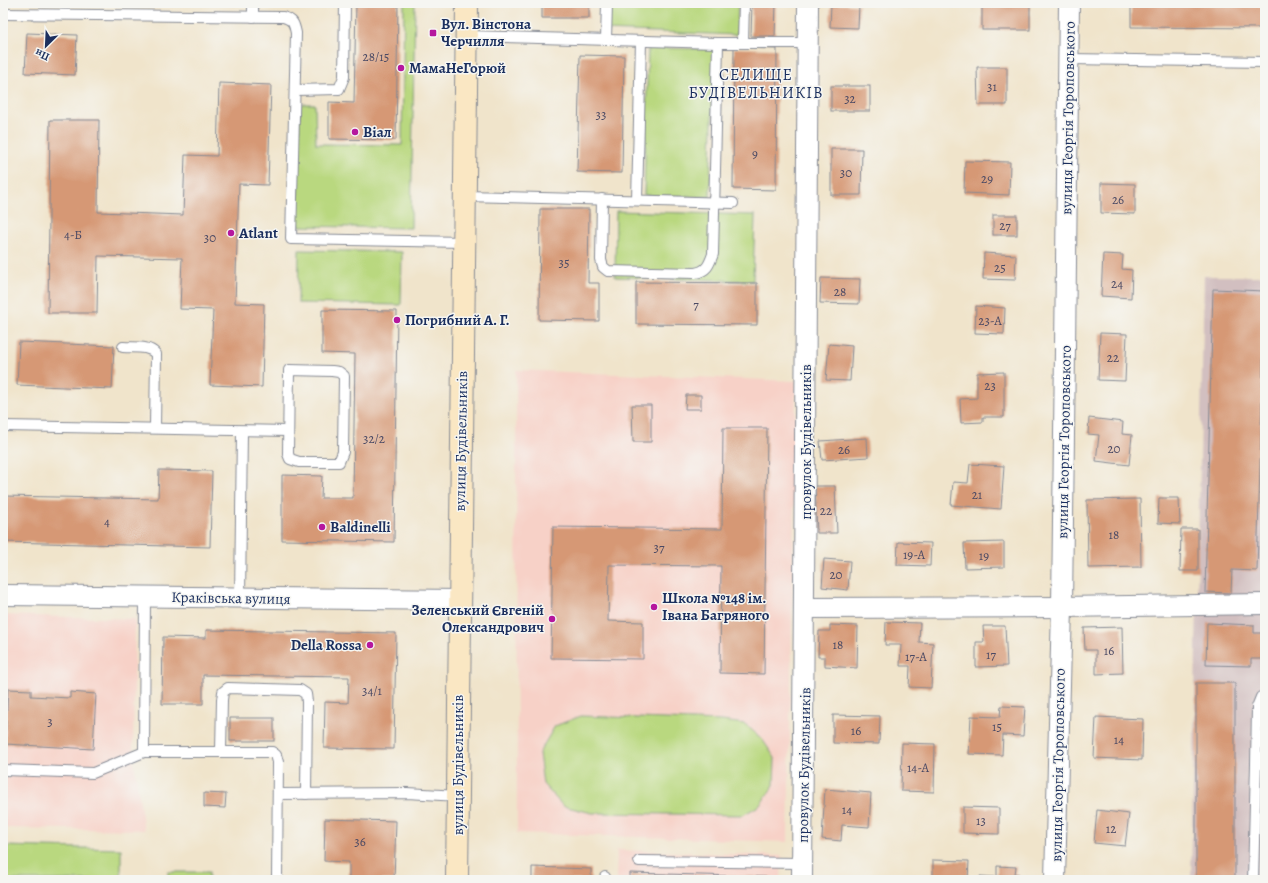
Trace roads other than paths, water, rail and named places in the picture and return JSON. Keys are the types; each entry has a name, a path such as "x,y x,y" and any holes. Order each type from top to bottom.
{"main road":[{"name":"вулиця Будівельників","path":"457,880 459,600 468,36 467,3"}],"street":[{"name":"провулок Будівельників","path":"802,872 808,3"},
{"name":"вулиця Георгія Тороповського","path":"1055,880 1062,607 1069,3"},
{"name":"Краківська вулиця","path":"3,596 459,600"},
{"path":"805,608 1062,607 1265,604"}],"lane":[{"path":"253,3 253,17"},
{"path":"295,90 339,89 344,77 345,3"},
{"path":"606,40 607,3"},
{"path":"743,43 744,3"},
{"path":"3,14 283,17 290,19 294,24 295,90 291,239 464,242"},
{"path":"468,36 718,43 808,43"},
{"path":"637,200 641,41"},
{"path":"602,199 601,260 603,267 608,271 616,273 695,273 704,271 709,265 712,254 718,43"},
{"path":"1068,59 1265,62"},
{"path":"465,196 733,203"},
{"path":"123,347 145,348 152,350 156,354 155,428"},
{"path":"289,370 339,372 344,376 343,452 339,462 299,462 290,459 288,431 289,370"},
{"path":"3,426 288,431"},
{"path":"240,598 242,431"},
{"path":"144,752 145,597"},
{"path":"221,751 222,700 223,692 228,688 300,690 306,694 307,702 306,794"},
{"path":"1253,880 1261,764 1257,707 1261,697 1265,695"},
{"path":"4,770 93,773 144,752 272,752 276,755 278,762 277,880"},
{"path":"278,794 407,793 458,796"},
{"path":"639,861 802,872"}],"place":[{"name":"Вул. Вінстона Черчилля","path":"433,33"},
{"name":"МамаНеГорюй","path":"401,68"},
{"name":"Віал","path":"355,132"},
{"name":"Atlant","path":"231,233"},
{"name":"Погрибний А. Г.","path":"397,320"},
{"name":"Baldinelli","path":"322,527"},
{"name":"Школа №148 ім. Івана Багряного","path":"654,607"},
{"name":"Зеленський Євгеній Олександрович","path":"552,619"},
{"name":"Della Rossa","path":"370,645"}],"district":[{"name":"СЕЛИЩЕ БУДІВЕЛЬНИКІВ","path":"756,83"}]}
